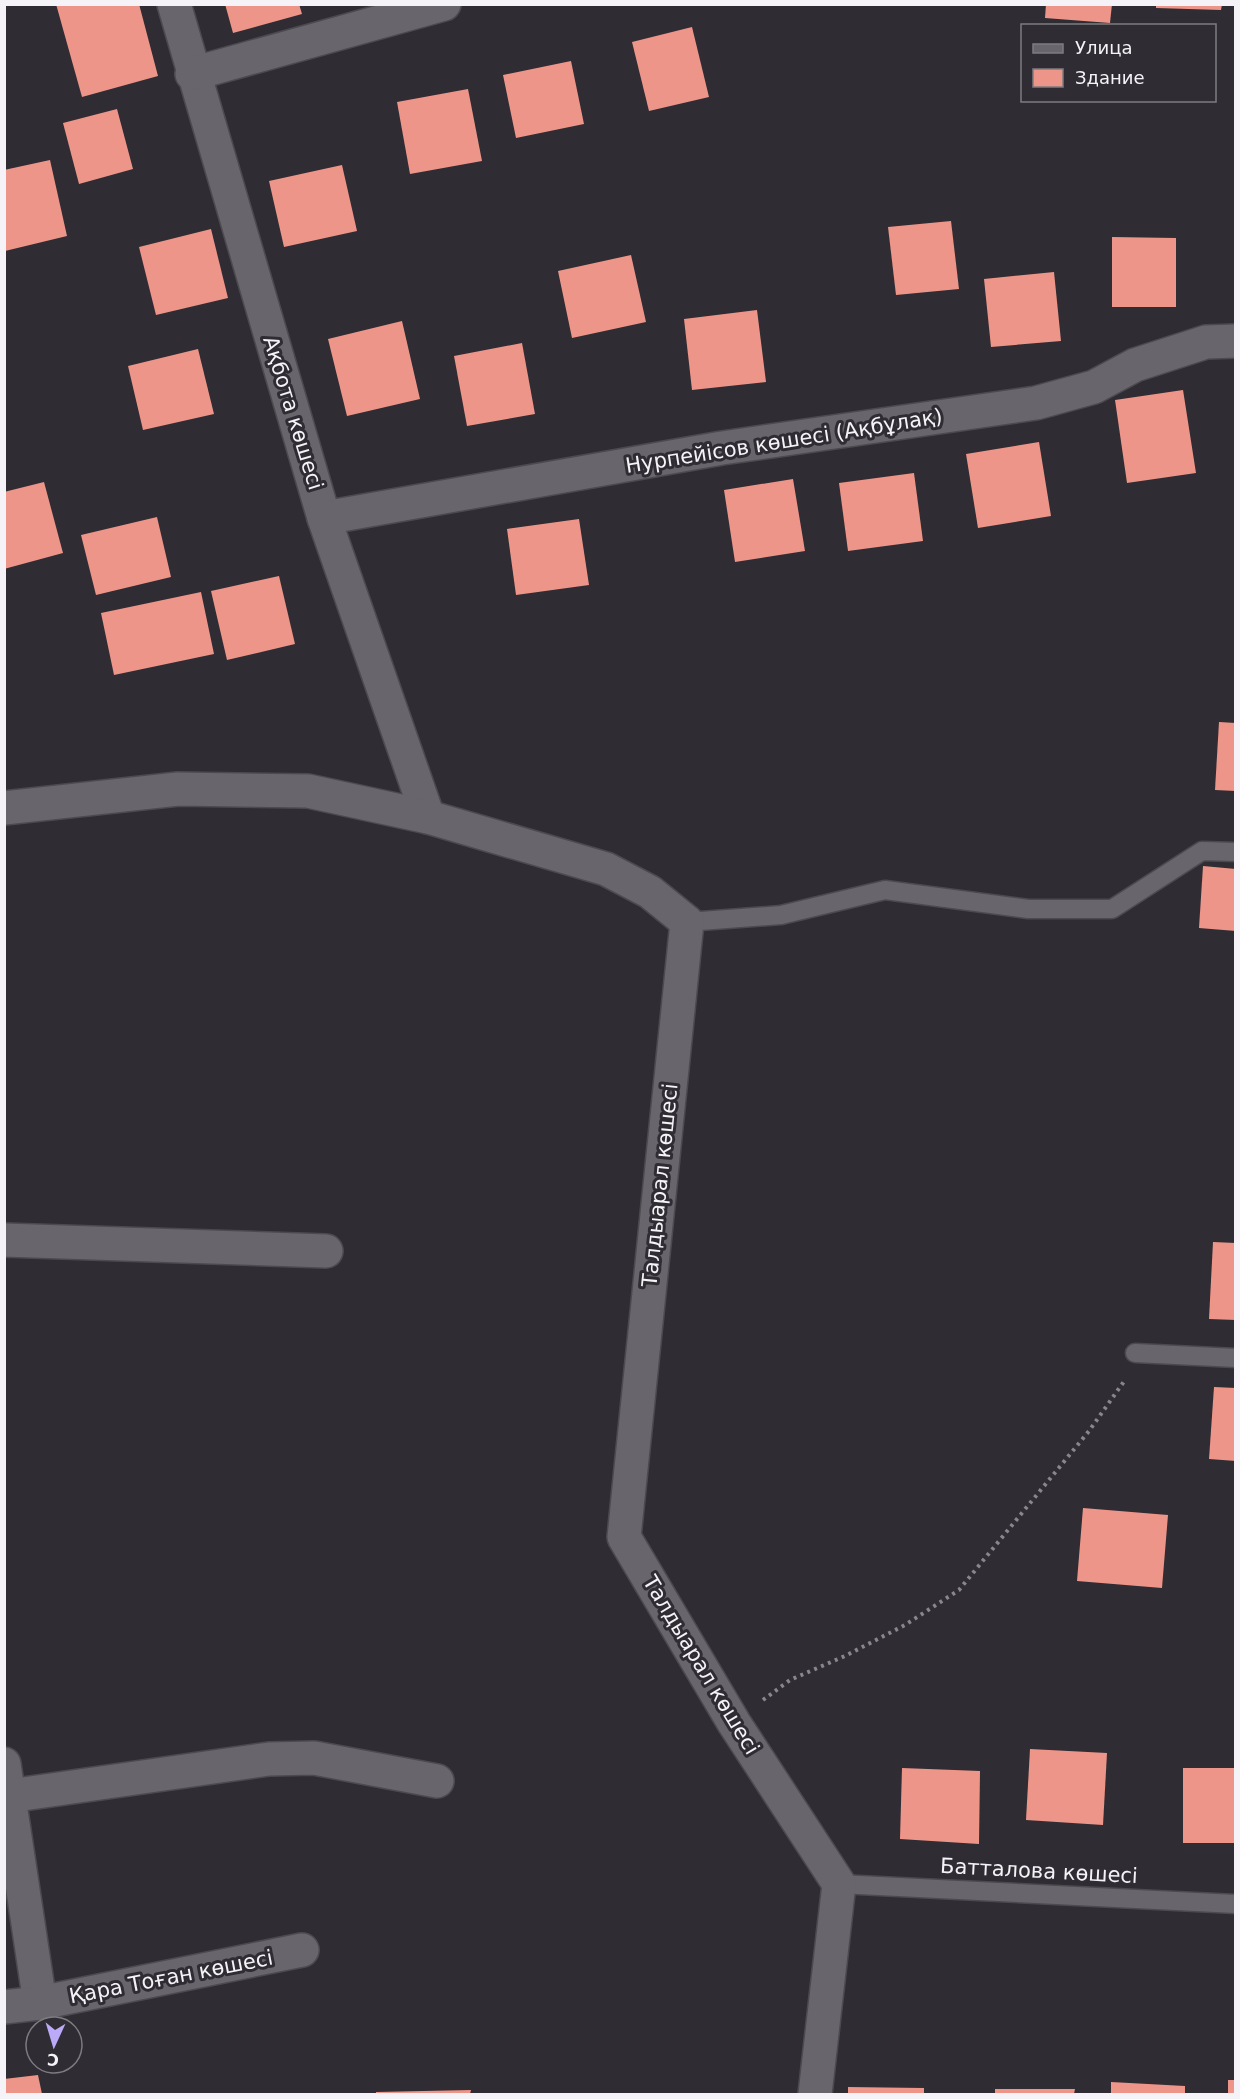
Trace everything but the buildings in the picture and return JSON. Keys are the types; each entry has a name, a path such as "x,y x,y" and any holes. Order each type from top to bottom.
{"street":[{"name":"Ақбота көшесі","path":"174,4 192,74 324,518 428,817"},
{"path":"192,74 444,4"},
{"name":"Нурпейісов көшесі (Ақбұлақ)","path":"324,518 722,448 1036,403 1094,387 1135,365 1206,342 1236,341"},
{"path":"4,808 178,789 308,791 428,817 606,869 650,892 687,922"},
{"name":"Талдыарал көшесі","path":"687,922 624,1537 734,1723 839,1884"},
{"path":"4,1240 326,1251"},
{"path":"9,1796 280,1759 314,1758 436,1780"},
{"path":"4,1764 40,2003"},
{"path":"815,2094 839,1884"},
{"name":"Қара Тоған көшесі","path":"4,2007 40,2003 302,1950"}],"lane":[{"path":"687,922 781,915 885,890 1028,909 1112,909 1202,851 1236,852"},
{"path":"1136,1353 1236,1358"},
{"name":"Батталова көшесі","path":"839,1884 1236,1904"}],"path":[{"path":"734,1723 790,1680 844,1656 905,1624 959,1590 1116,1395 1123,1385 1136,1353"}]}
